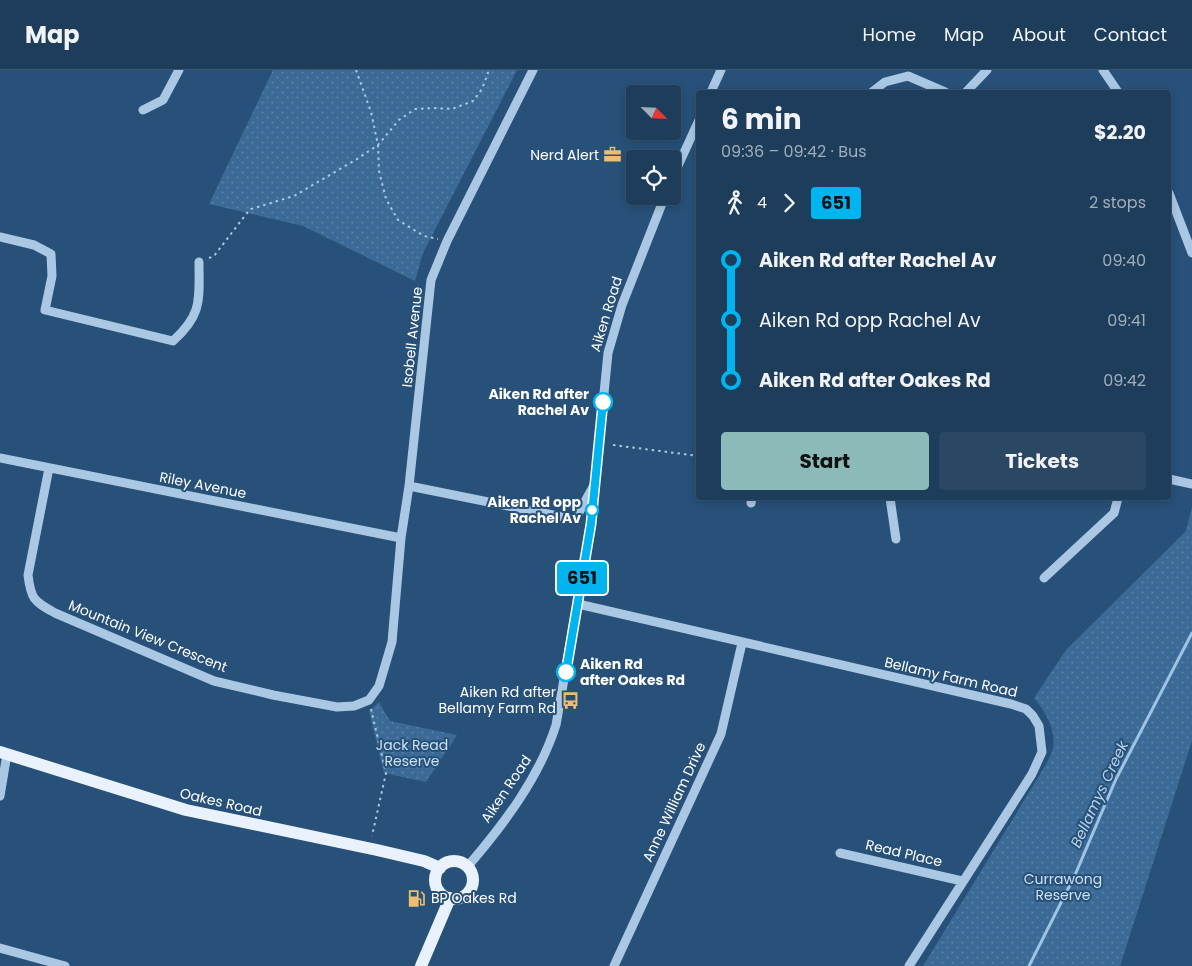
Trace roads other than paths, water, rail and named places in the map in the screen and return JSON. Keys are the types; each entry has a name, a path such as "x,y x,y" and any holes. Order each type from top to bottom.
{"main road":[{"name":"Oakes Road","path":"3,753 186,810 369,848 424,861 440,868"},
{"path":"456,861 468,866 473,880 468,892 463,896 450,898 443,895 437,887 436,874 440,868 445,863 456,861"},
{"path":"421,966 450,898"}],"street":[{"path":"143,110 163,100 179,70"},
{"name":"Isobell Avenue","path":"401,538 409,486 432,280 447,241 534,70"},
{"path":"712,90 721,70"},
{"path":"968,90 986,70"},
{"path":"1103,70 1117,90"},
{"path":"875,90 885,82 908,76 940,90"},
{"path":"681,159 696,127"},
{"path":"1171,198 1191,247"},
{"name":"Aiken Road","path":"468,866 486,845 534,777 548,750 556,725 591,524 608,353 622,305 662,205"},
{"path":"0,236 34,245 51,254 52,276 45,310 173,341 187,328 199,304 199,262"},
{"name":"Riley Avenue","path":"0,458 401,538"},
{"name":"Mountain View Crescent","path":"49,468 28,575 30,590 36,601 55,613 214,681 273,695 337,707 354,706 369,700 380,686 392,642 401,538"},
{"path":"1171,480 1192,484"},
{"path":"409,486 572,519 583,507 595,483"},
{"path":"890,500 896,539"},
{"path":"1044,578 1114,513 1117,500"},
{"name":"Bellamy Farm Road","path":"578,604 1011,704 1026,709 1033,716 1039,726 1042,752 1032,774 909,966"},
{"name":"Anne William Drive","path":"614,966 720,734 742,643"},
{"path":"0,796 3,753"},
{"name":"Read Place","path":"840,853 962,881"},
{"path":"0,948 65,966"}],"waterway":[{"name":"Bellamys Creek","path":"1029,966 1075,875 1116,779 1192,633"}],"place":[{"name":"Nerd Alert","path":"613,155"},
{"name":"Aiken Rd after Rachel Av","path":"603,402"},
{"name":"Aiken Rd opp Rachel Av","path":"592,510"},
{"name":"Aiken Rd after Oakes Rd","path":"566,672"},
{"name":"Aiken Rd after Bellamy Farm Rd","path":"570,700"},
{"name":"BP Oakes Rd","path":"417,898"}],"park label":[{"name":"Jack Read Reserve","path":"412,754"},
{"name":"Currawong Reserve","path":"1063,888"}]}
